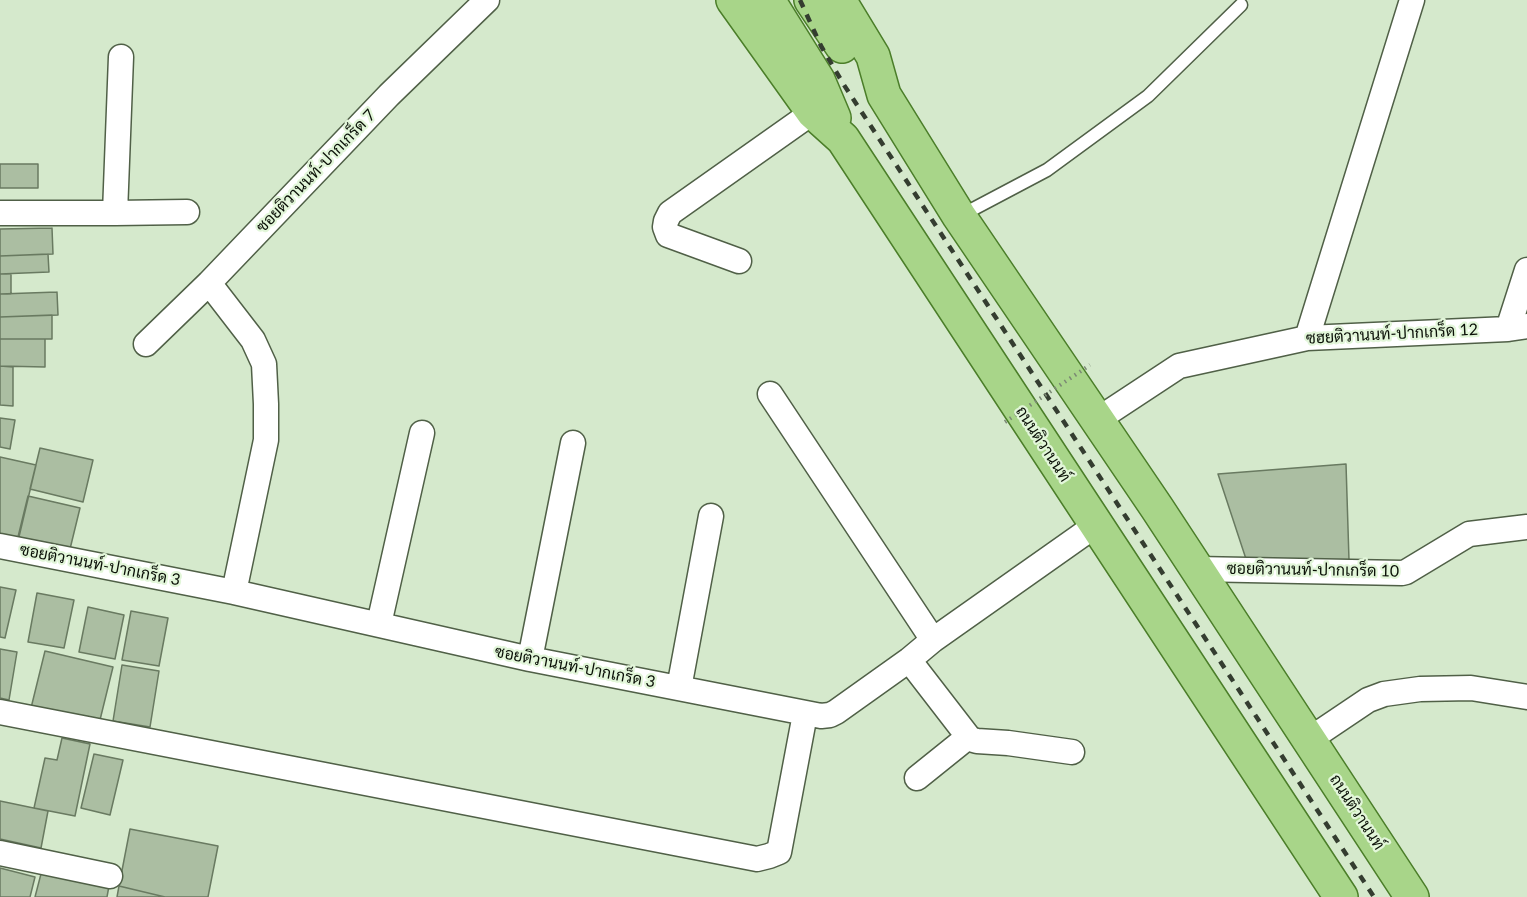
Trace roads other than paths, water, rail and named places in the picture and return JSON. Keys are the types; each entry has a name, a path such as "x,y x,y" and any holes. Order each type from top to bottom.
{"main road":[{"name":"ถนนติวานนท์","path":"734,0 813,112 843,139 1341,897"},
{"path":"768,0 818,80 843,139"},
{"path":"811,0 853,63 884,96"},
{"name":"ถนนติวานนท์","path":"839,0 873,57 884,96 959,216 1310,739 1412,897"}],"street":[{"name":"ซอยติวานนท์-ปากเกร็ด 7","path":"146,344 389,95 487,0"},
{"path":"1307,338 1412,0"},
{"path":"115,213 121,57"},
{"path":"739,261 668,235 665,227 666,221 670,213 813,112"},
{"path":"0,213 187,212"},
{"path":"1518,327 1527,270"},
{"path":"208,283 253,340 264,364 266,440 234,592"},
{"name":"ซฮยติวานนท์-ปากเกร็ด 12","path":"1097,420 1179,366 1307,338 1518,327"},
{"path":"770,394 933,640"},
{"path":"379,624 422,433"},
{"path":"530,659 573,443"},
{"path":"679,688 711,516"},
{"name":"ซอยติวานนท์-ปากเกร็ด 3","path":"0,546 234,592 530,659 805,714 830,716 1096,525"},
{"name":"ซอยติวานนท์-ปากเกร็ด 10","path":"1196,569 1402,573 1469,534 1527,527"},
{"path":"909,660 968,737 977,741 1072,752"},
{"path":"1310,739 1368,700 1384,694 1420,689 1471,688 1527,696"},
{"path":"0,712 757,859 779,852 805,714"},
{"path":"918,778 968,737"},
{"path":"0,853 110,876"}],"lane":[{"path":"959,216 1047,170 1148,96 1241,5"}],"railway":[{"path":"800,0 821,46 844,85 1374,897"}]}
